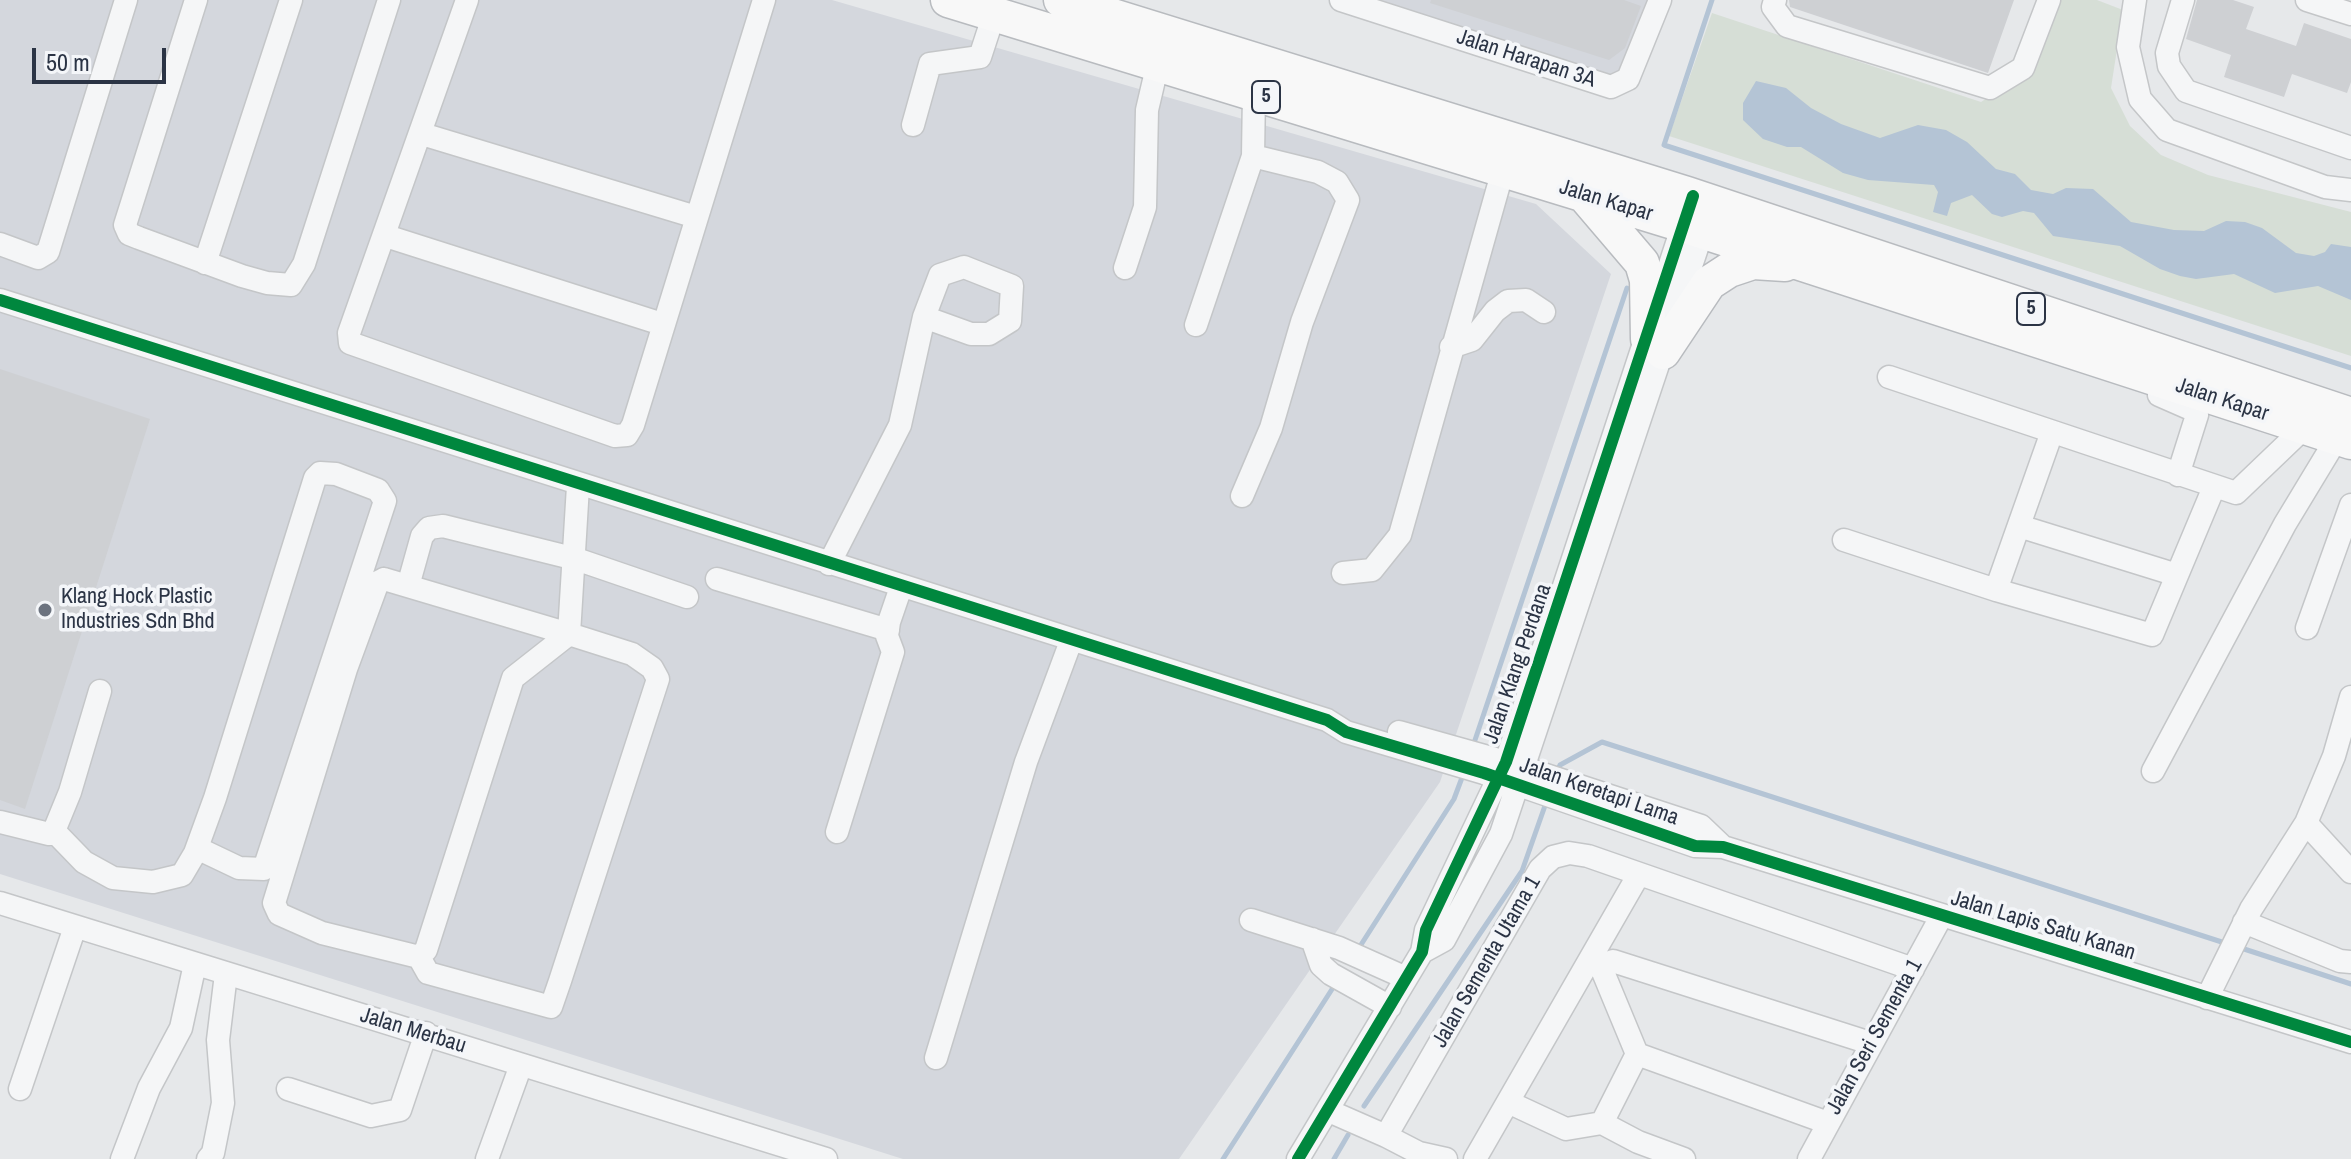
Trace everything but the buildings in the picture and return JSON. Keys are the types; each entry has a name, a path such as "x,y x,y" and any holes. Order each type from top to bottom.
{"highway":[{"name":"Jalan Kapar","path":"948,0 1583,194 1698,214 1809,265 2305,427 2346,432"},
{"name":"Jalan Kapar","path":"1061,0 2346,432"},
{"path":"1583,194 1642,263 1655,346"},
{"path":"1655,346 1709,283 1729,270 1753,262 1809,265"}],"street":[{"path":"0,244 38,258 48,252 126,0"},
{"path":"196,0 125,225 129,234 205,263 267,283 291,285 304,264 389,0"},
{"path":"205,263 291,0"},
{"path":"467,0 386,236 349,333 350,343 615,436 627,435 633,425 758,2"},
{"name":"Jalan Harapan 3A","path":"1341,0 1611,87 1628,79 1654,2"},
{"path":"1775,0 1773,7 1787,26 1990,88 2023,68 2049,0"},
{"path":"2135,0 2128,47 2140,99 2167,130 2325,187 2351,190"},
{"path":"2183,0 2167,53 2169,66 2186,91 2351,148"},
{"path":"2307,0 2351,14"},
{"path":"913,125 930,64 980,57 994,14"},
{"path":"1125,268 1145,207 1147,110 1158,63"},
{"path":"1196,325 1253,156 1254,93"},
{"path":"422,134 696,217"},
{"path":"1242,496 1271,428 1302,322 1348,200 1337,182 1318,172 1253,156"},
{"path":"1343,573 1372,570 1400,535 1503,170"},
{"name":"Jalan Klang Perdana","path":"1298,1159 1422,952 1444,940 1501,834 1512,774 1698,214"},
{"path":"386,236 662,324"},
{"name":"Jalan Keretapi Lama","path":"0,300 578,486 1327,720 1346,732 1446,755 1564,791 1701,826 1723,847"},
{"path":"1451,347 1472,340 1495,311 1508,301 1526,300 1544,312"},
{"path":"829,564 900,425 924,317"},
{"path":"2088,356 2096,367 2107,374 2191,409 2197,415 2178,475"},
{"path":"1889,377 2236,493 2305,427"},
{"path":"1996,590 2052,432"},
{"path":"2153,771 2285,524 2346,432"},
{"path":"54,831 76,856 113,878 153,882 182,875 197,848 315,478 320,473 336,474 378,490 385,501 264,869 239,868 197,848"},
{"path":"419,957 426,950 513,678 569,634 576,559 578,486"},
{"path":"1844,540 1996,590 2152,635 2214,487"},
{"path":"2307,628 2351,505"},
{"path":"408,586 422,536 429,528 443,526 576,559 687,597"},
{"path":"2019,526 2177,575"},
{"path":"384,579 408,586 632,654 652,668 658,679 626,787 551,1007 428,973 419,957 322,933 279,914 274,903 346,669 378,582 384,579"},
{"path":"717,579 888,630"},
{"path":"837,832 893,652 888,630 901,587"},
{"path":"936,1058 1026,762 1071,641"},
{"path":"0,822 49,834 54,831 70,792 100,691"},
{"path":"2207,998 2225,956 2342,759 2351,697"},
{"path":"2306,823 2351,872"},
{"name":"Jalan Lapis Satu Kanan","path":"1723,847 2351,1042"},
{"name":"Jalan Sementa Utama 1","path":"1386,1136 1540,869 1553,857 1569,853 1588,856 1913,969"},
{"path":"1475,1159 1599,960 1639,874"},
{"name":"Jalan Merbau","path":"0,903 826,1159"},
{"name":"Jalan Seri Sementa 1","path":"1809,1159 1942,915"},
{"path":"1251,920 1355,955 1406,978"},
{"path":"20,1089 75,927"},
{"path":"2242,928 2351,962"},
{"path":"1312,939 1321,965 1331,974 1390,1007"},
{"path":"1599,960 1623,964 1870,1043"},
{"path":"1599,960 1637,1054 1828,1123"},
{"path":"122,1159 149,1088 181,1028 195,964"},
{"path":"208,1159 213,1153 223,1103 218,1040 226,974"},
{"path":"288,1089 371,1116 400,1110 426,1033"},
{"path":"1602,1123 1637,1054"},
{"path":"487,1159 521,1065"},
{"path":"1508,1102 1566,1129 1602,1123"},
{"path":"1329,1111 1419,1153 1446,1159"},
{"path":"1602,1123 1633,1150 1684,1159"}],"shaded area":[{"path":"0,0 832,0 1536,204 1611,274 1440,782 1179,1159 903,1159 0,874"},
{"path":"1362,0 1653,0 1623,73 1612,79"},
{"path":"2059,0 2097,0 2123,10 2111,88 2130,126 2161,155 2208,175 2351,212 2351,356 1669,136 1712,13 1981,102 2033,68"}],"water":[{"path":"1756,81 1786,88 1811,108 1841,124 1880,138 1918,125 1946,130 1967,142 1996,169 2015,174 2031,190 2053,194 2066,188 2093,189 2131,222 2174,230 2204,231 2226,221 2245,222 2262,228 2296,253 2314,256 2325,252 2331,244 2351,247 2351,300 2318,286 2275,293 2234,274 2196,279 2180,276 2160,269 2120,246 2053,236 2034,213 2023,211 2002,217 1992,214 1972,195 1951,203 1947,216 1933,212 1938,192 1934,185 1868,180 1843,173 1801,147 1787,147 1763,139 1743,120 1743,103"}],"waterway":[{"path":"1712,0 1664,145 2351,368"},
{"path":"1473,746 1627,288"},
{"path":"1557,772 1560,765 1602,742 2228,944"},
{"path":"1357,951 1454,799 1463,775"},
{"path":"1364,1106 1522,871 1547,800"},
{"path":"2238,947 2351,984"},
{"path":"1223,1159 1336,983"},
{"path":"1334,1159 1348,1135"}],"cycle path":[{"path":"1298,1159 1422,952 1426,930 1506,762 1693,196"},
{"path":"0,300 1327,720 1346,732 1484,773 1695,846 1723,847 2351,1042"}],"place":[{"name":"Klang Hock Plastic Industries Sdn Bhd","path":"45,610"}]}
